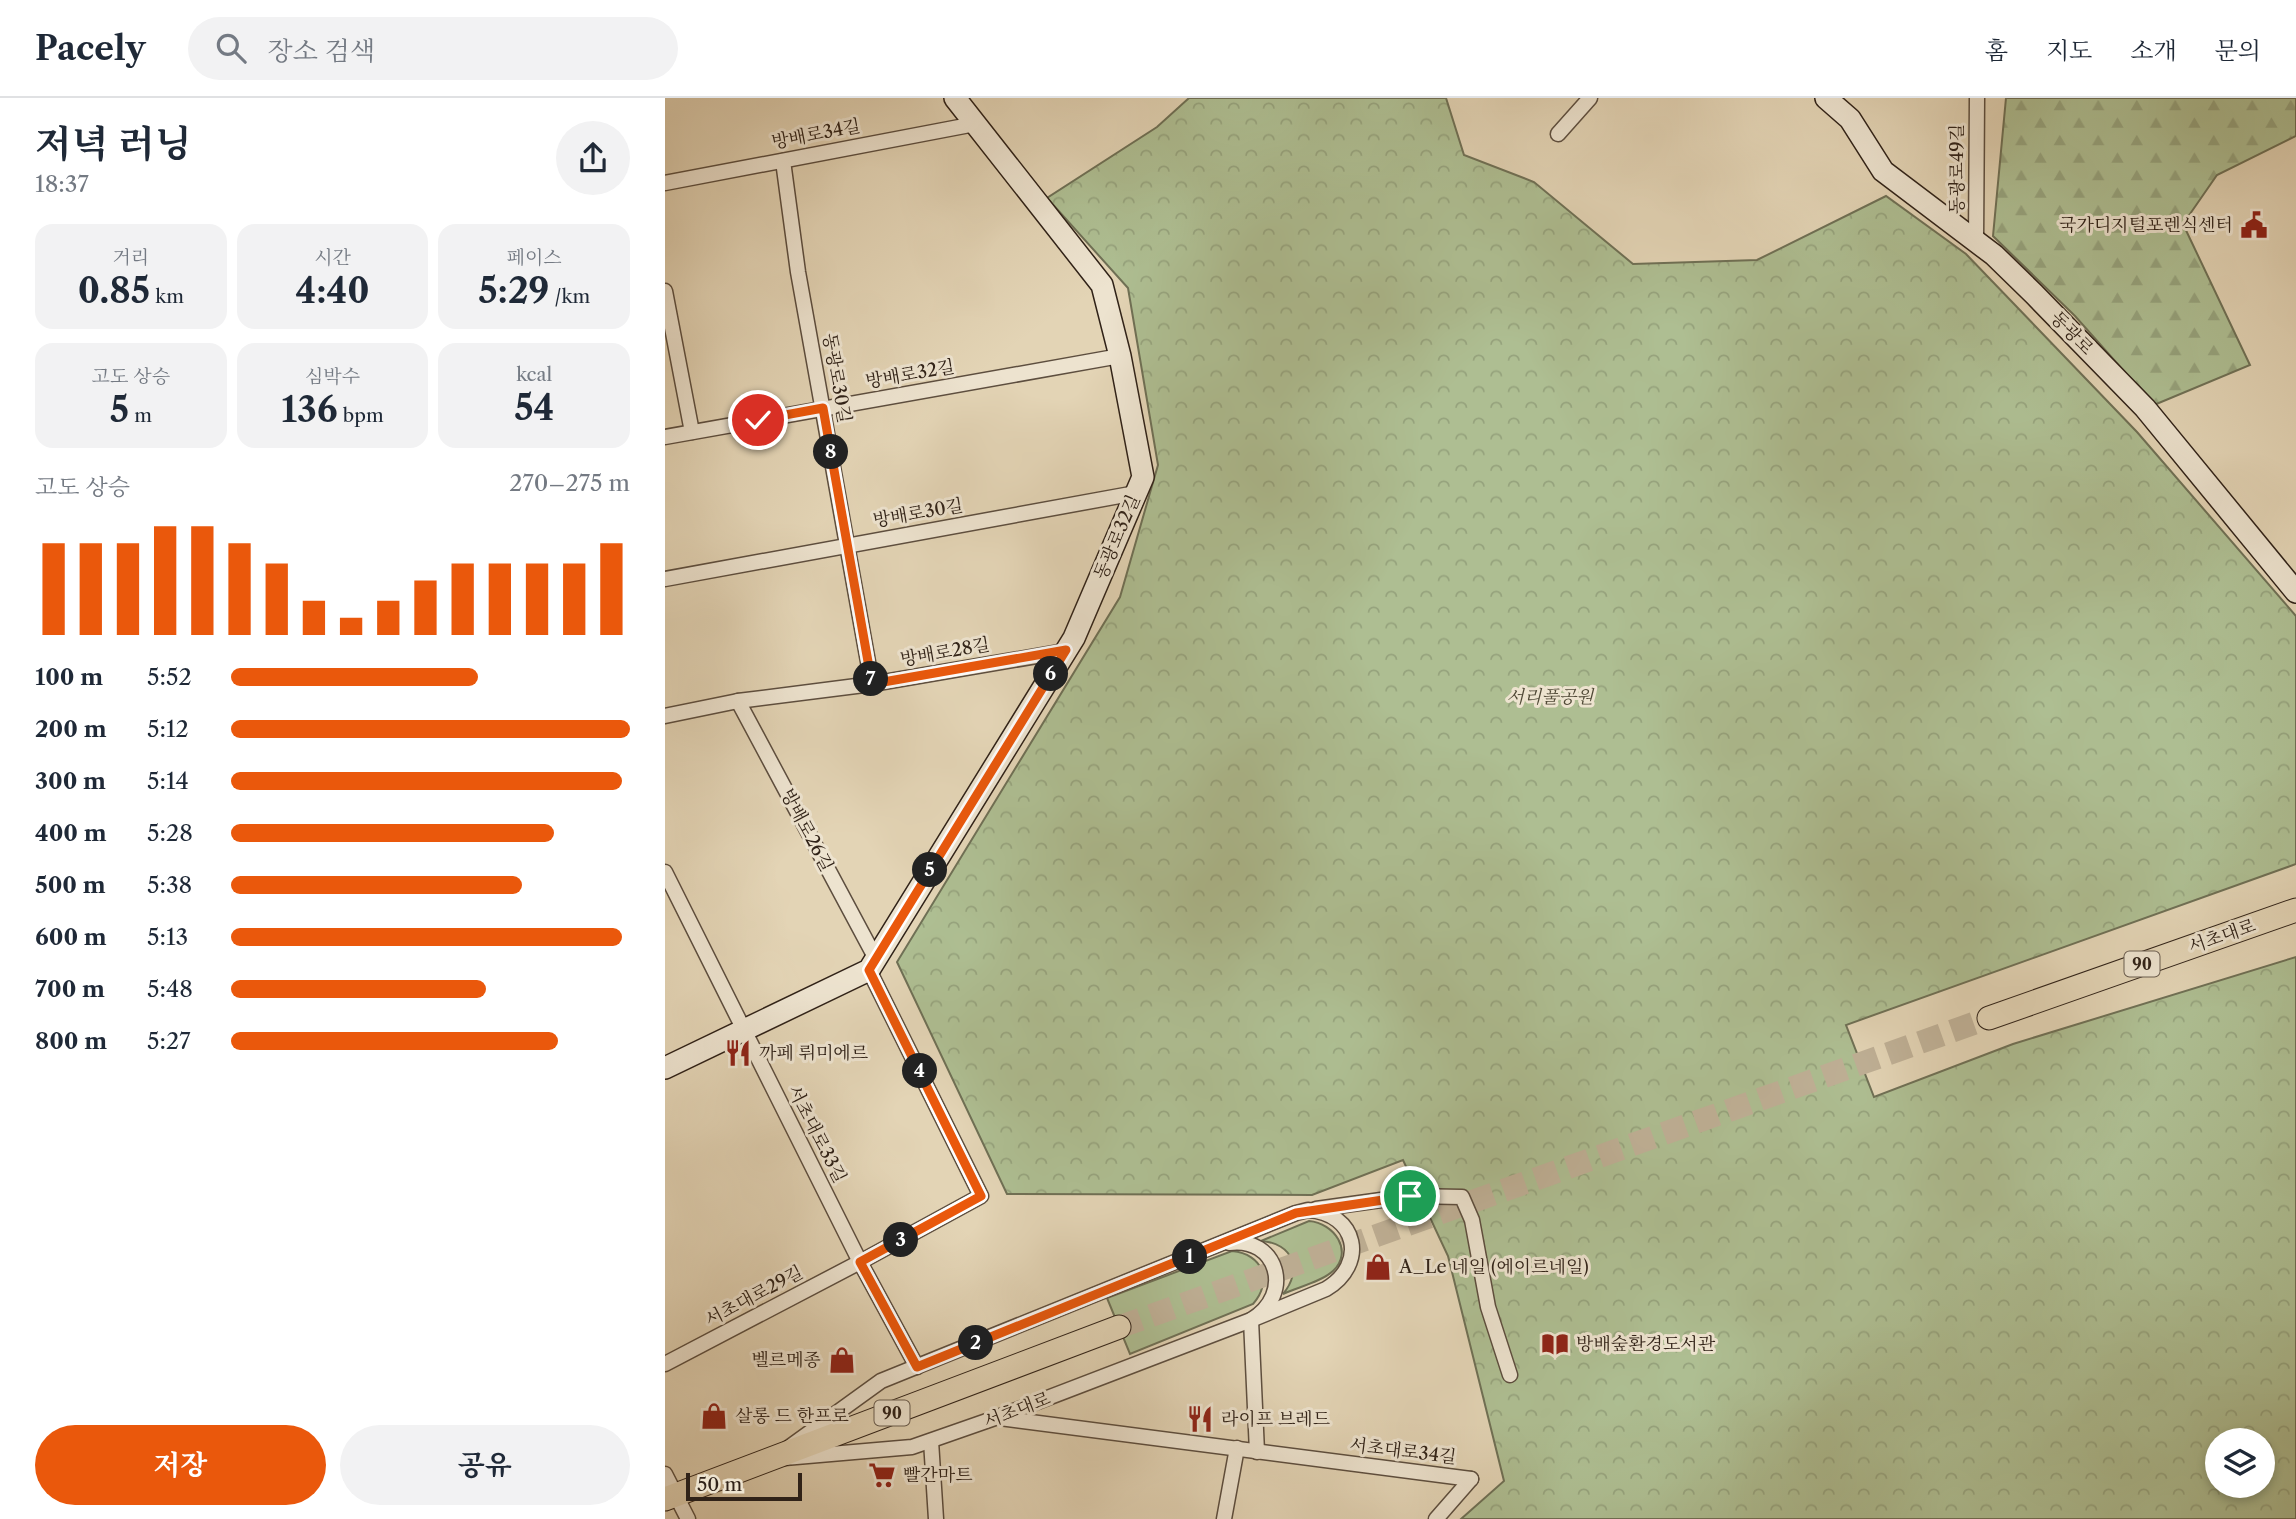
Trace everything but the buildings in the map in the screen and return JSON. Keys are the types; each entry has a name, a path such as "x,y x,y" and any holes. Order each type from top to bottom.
{"main road":[{"name":"서초대로","path":"1989,1018 2296,910"},
{"name":"서초대로","path":"671,1497 1119,1327"}],"street":[{"name":"동광로32길","path":"873,964 1074,638 1143,477 1102,285 955,98"},
{"path":"1558,134 1590,98"},
{"name":"동광로","path":"1826,98 1850,119 1883,171 1994,255 2145,408 2296,592"},
{"name":"동광로49길","path":"1976,241 1977,98"},
{"name":"방배로34길","path":"665,183 975,124"},
{"name":"동광로30길","path":"782,161 798,272 872,684"},
{"path":"665,291 692,432"},
{"name":"방배로32길","path":"665,437 1119,356"},
{"name":"방배로30길","path":"665,579 1136,493"},
{"name":"방배로28길","path":"665,716 738,701 872,684 1066,650"},
{"name":"방배로26길","path":"738,701 873,964"},
{"name":"서초대로33길","path":"666,876 860,1262 917,1367"},
{"path":"665,1068 873,964 981,1196 860,1262"},
{"path":"1308,1210 1410,1196 1462,1197 1472,1220 1488,1307 1510,1375"},
{"name":"서초대로","path":"1321,1211 1343,1224 1349,1235 1353,1248 1351,1261 1338,1282 1251,1320 912,1447 773,1459 881,1381 1296,1213 1321,1211"},
{"name":"서초대로","path":"1221,1245 1246,1243 1267,1256 1274,1267 1276,1292 1271,1304 1262,1314 1251,1320"},
{"name":"서초대로29길","path":"665,1364 860,1262"},
{"path":"1251,1320 1257,1451"},
{"name":"서초대로34길","path":"998,1417 1471,1479 1436,1519"},
{"path":"931,1441 935,1519 942,1519"},
{"path":"1224,1519 1237,1448"},
{"path":"665,1475 671,1497 688,1519"}],"green space":[{"name":"서리풀공원","path":"1189,98 1446,98 1464,155 1534,182 1633,264 1757,260 1886,196 1966,254 2137,432 2296,616 2296,864 1846,1025 1874,1097 2013,1044 2296,957 2296,1519 1461,1519 1504,1481 1448,1256 1403,1160 1312,1195 1007,1194 897,962 1120,597 1158,465 1128,288 1047,198 1157,127"},
{"path":"2006,98 2296,98 2296,136 2217,175 2183,224 2250,365 2154,405 2075,316 1993,236"},
{"path":"1309,1221 1333,1232 1338,1239 1342,1255 1333,1271 1283,1294 1293,1276 1291,1259 1281,1247 1261,1241"},
{"path":"1232,1251 1251,1257 1262,1270 1263,1286 1253,1304 1130,1354 1107,1298"}],"tunnel":[{"path":"1119,1327 1989,1018"}],"place":[{"name":"국가디지털포렌식센터","path":"2254,225"},
{"name":"까페 뤼미에르","path":"738,1053"},
{"name":"A_Le 네일 (에이르네일)","path":"1378,1267"},
{"name":"방배숲환경도서관","path":"1555,1344"},
{"name":"벨르메종","path":"842,1360"},
{"name":"살롱 드 한프로","path":"714,1416"},
{"name":"라이프 브레드","path":"1200,1419"},
{"name":"빨간마트","path":"882,1475"}],"route":[{"path":"758,420 823,408 872,684 1066,650 869,970 981,1196 860,1262 917,1367 1296,1213 1410,1196"}]}
